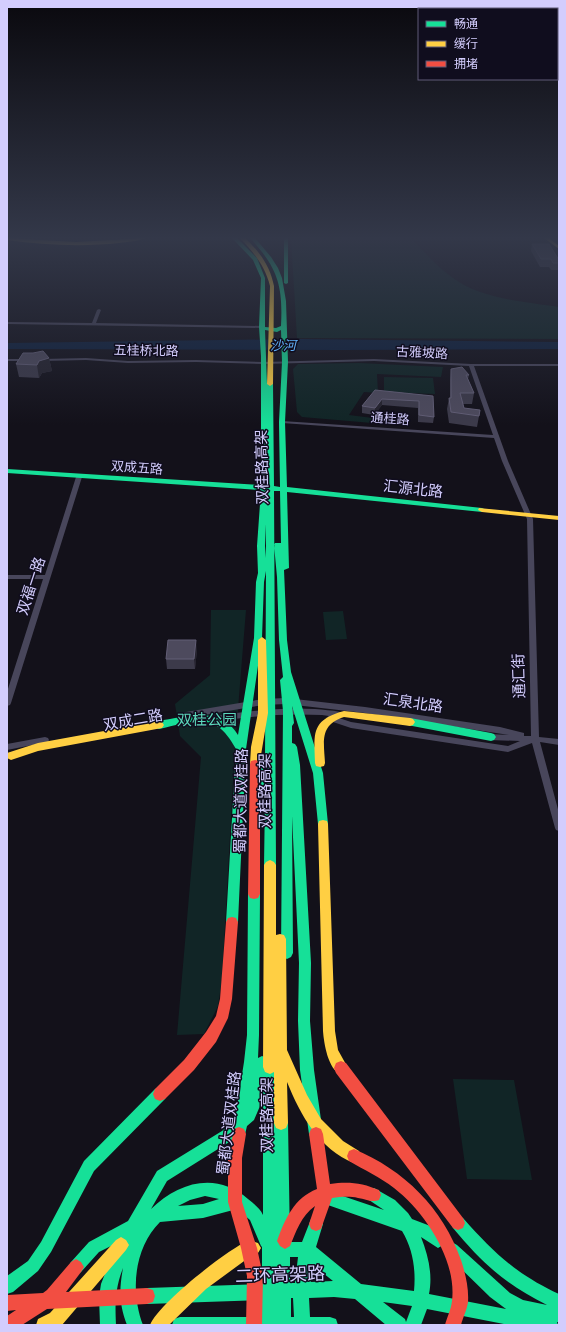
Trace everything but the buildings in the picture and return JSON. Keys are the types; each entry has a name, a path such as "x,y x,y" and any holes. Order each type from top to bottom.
{"main road":[{"path":"267,300 273,329 285,359 282,422 286,701 295,765 305,963 304,1021 308,1075 325,1197 307,1250 301,1297 302,1325"},
{"name":"双桂路高架","path":"272,300 283,1325"},
{"name":"双桂路高架","path":"270,1325 270,1039 276,417 273,329 276,300"},
{"path":"273,329 281,300"},
{"path":"273,329 286,308 285,300"},
{"name":"蜀都大道双桂路","path":"254,1325 255,1276 249,1248 235,1202 235,1158 249,1074 253,1035 255,767 256,747 263,702 261,546 265,491 267,358 273,329"},
{"path":"267,358 277,360 285,359"},
{"name":"双成五路","path":"7,471 78,480"},
{"name":"双成五路","path":"7,477 265,491"},
{"name":"汇源北路","path":"265,491 559,522"},
{"name":"汇源北路","path":"529,518 559,518"},
{"path":"7,1286 33,1266 46,1247 89,1166 189,1065 204,1047 222,1018 226,999 232,932 236,825 241,749 258,638 260,582 274,527"},
{"path":"274,527 281,576 286,673 292,695 310,743 320,787"},
{"path":"287,712 287,997 280,1049 314,1124 332,1142 362,1162 389,1176 410,1190 424,1207 435,1224 446,1244 456,1273 460,1300 453,1325"},
{"path":"258,1095 265,1045 261,973 263,934 260,758 262,713"},
{"path":"491,737 467,731 344,714 329,717 325,720 320,730 320,787 325,879 330,1044 338,1064 351,1082 444,1206 475,1243 501,1268 542,1294 559,1302"},
{"path":"9,756 38,747 192,719 207,718 222,722 232,730 241,749"},
{"path":"261,973 270,1039"},
{"path":"108,1325 106,1297 109,1284 126,1239 162,1176 181,1163 228,1136 249,1116 258,1095 270,1056"},
{"path":"249,1074 308,1075"},
{"path":"136,1325 130,1312 127,1288 134,1247 145,1226 167,1204 188,1193 205,1188 233,1195 255,1215 270,1250"},
{"path":"282,1258 288,1230 301,1209 316,1194 330,1189 350,1188 367,1191 385,1200 401,1215 413,1238 421,1261 424,1287 420,1310 413,1325"},
{"path":"325,1197 428,1232 467,1262 501,1297 522,1308 559,1314"},
{"path":"7,1325 53,1296 70,1272 94,1247 151,1216 203,1211 235,1202"},
{"path":"44,1325 56,1319 126,1239"},
{"path":"158,1325 176,1303 213,1271 249,1248 307,1250 399,1325"},
{"name":"二环高架路","path":"7,1303 334,1289 400,1296 550,1325"},
{"path":"180,1325 330,1325"}],"street":[{"path":"93,325 99,310"},
{"path":"7,323 273,329"},
{"name":"五桂桥北路","path":"7,360 86,359 128,362 267,358"},
{"name":"古雅坡路","path":"285,359 374,360 471,365 559,365"},
{"path":"471,365 496,437 529,518"},
{"name":"通桂路","path":"282,422 496,437"},
{"name":"双福一路","path":"7,703 78,480"},
{"name":"通汇街","path":"529,518 535,739 559,828"},
{"path":"7,577 47,577"},
{"name":"双成二路","path":"7,747 263,702 286,701"},
{"name":"汇泉北路","path":"286,701 364,710 500,730 535,739"},
{"path":"306,711 351,725 508,749 535,739"},
{"name":"双成二路","path":"9,756 226,717 287,712"},
{"name":"汇泉北路","path":"287,712 325,712 474,736 535,739 559,742"}],"green space":[{"path":"295,300 514,300 559,307 559,339 297,338"},
{"path":"359,363 443,367 441,377 377,374 378,393 364,392 349,415 373,418 372,423 302,417 297,412 293,369 298,364"},
{"path":"384,377 433,378 435,394 384,392"},
{"name":"双桂公园","path":"211,610 246,610 235,746 222,979 218,1006 204,1034 177,1035 201,757 180,736 175,704 210,675"},
{"path":"343,611 347,639 326,640 323,612"},
{"path":"453,1079 514,1080 532,1180 467,1179"}],"water":[{"name":"沙河","path":"301,339 559,342 559,349 7,349 7,343"}],"traffic: fast":[{"path":"262,327 263,300"},
{"path":"263,328 277,330 284,327 284,300"},
{"path":"261,572 261,546 265,488 264,356 262,327"},
{"path":"284,327 285,362 282,422 285,568"},
{"path":"270,384 270,865"},
{"path":"7,471 283,489 482,510"},
{"path":"278,545 286,672 318,773 323,824"},
{"path":"232,922 241,749 258,638 260,582 264,560"},
{"path":"285,680 289,723"},
{"path":"287,712 287,953"},
{"path":"159,725 197,718 207,718 226,726 234,735 241,749"},
{"path":"410,722 491,737"},
{"path":"292,747 295,765 305,963 304,1021 307,1070 316,1134"},
{"path":"260,758 261,796"},
{"path":"239,1134 251,1062 253,1035 254,894"},
{"path":"108,1325 107,1297 109,1284 126,1239 162,1176 227,1136 249,1115 258,1095 262,1063"},
{"path":"270,1067 270,1325"},
{"path":"7,1286 33,1266 46,1247 89,1166 160,1094"},
{"path":"281,1123 283,1325"},
{"path":"135,1325 130,1312 127,1288 134,1247 145,1226 167,1204 188,1193 205,1189 233,1195 255,1215 266,1241"},
{"path":"374,1195 390,1205 403,1218 413,1234 419,1251 422,1270 422,1289 419,1308 413,1325"},
{"path":"325,1197 428,1232 438,1240"},
{"path":"161,1215 203,1211 235,1202"},
{"path":"458,1223 484,1252 501,1268 514,1278 559,1302"},
{"path":"302,1325 301,1297 307,1250 316,1224"},
{"path":"76,1267 94,1247 129,1228"},
{"path":"280,1249 307,1250 399,1325"},
{"path":"452,1250 495,1291 514,1304 523,1308 559,1314"},
{"path":"147,1296 334,1289 400,1296 550,1325"},
{"path":"180,1325 330,1325"}],"traffic: slow":[{"path":"270,384 272,300"},
{"path":"482,510 559,518"},
{"path":"255,764 256,747 263,713 262,640"},
{"path":"320,763 320,731 327,721 334,717 344,714 410,722"},
{"path":"11,756 38,747 159,725"},
{"path":"323,824 329,1031 332,1051 341,1068"},
{"path":"270,865 270,1067"},
{"path":"280,939 281,1123"},
{"path":"283,1055 308,1113 326,1135 338,1146 354,1156"},
{"path":"44,1325 56,1319 121,1245"},
{"path":"158,1325 178,1303 200,1284 249,1248 253,1248"}],"traffic: jam":[{"path":"254,894 255,764"},
{"path":"160,1094 189,1065 211,1037 222,1018 226,999 232,922"},
{"path":"341,1068 458,1223"},
{"path":"239,1134 235,1158 235,1202 249,1248 255,1276 254,1325"},
{"path":"316,1134 325,1197 316,1224"},
{"path":"354,1156 386,1174 404,1187 426,1210 444,1237 456,1267 459,1283 460,1302 453,1325"},
{"path":"285,1241 290,1226 298,1213 307,1203 318,1196 330,1191 344,1189 374,1195"},
{"path":"7,1325 53,1296 76,1267"},
{"path":"7,1303 147,1296"}]}
